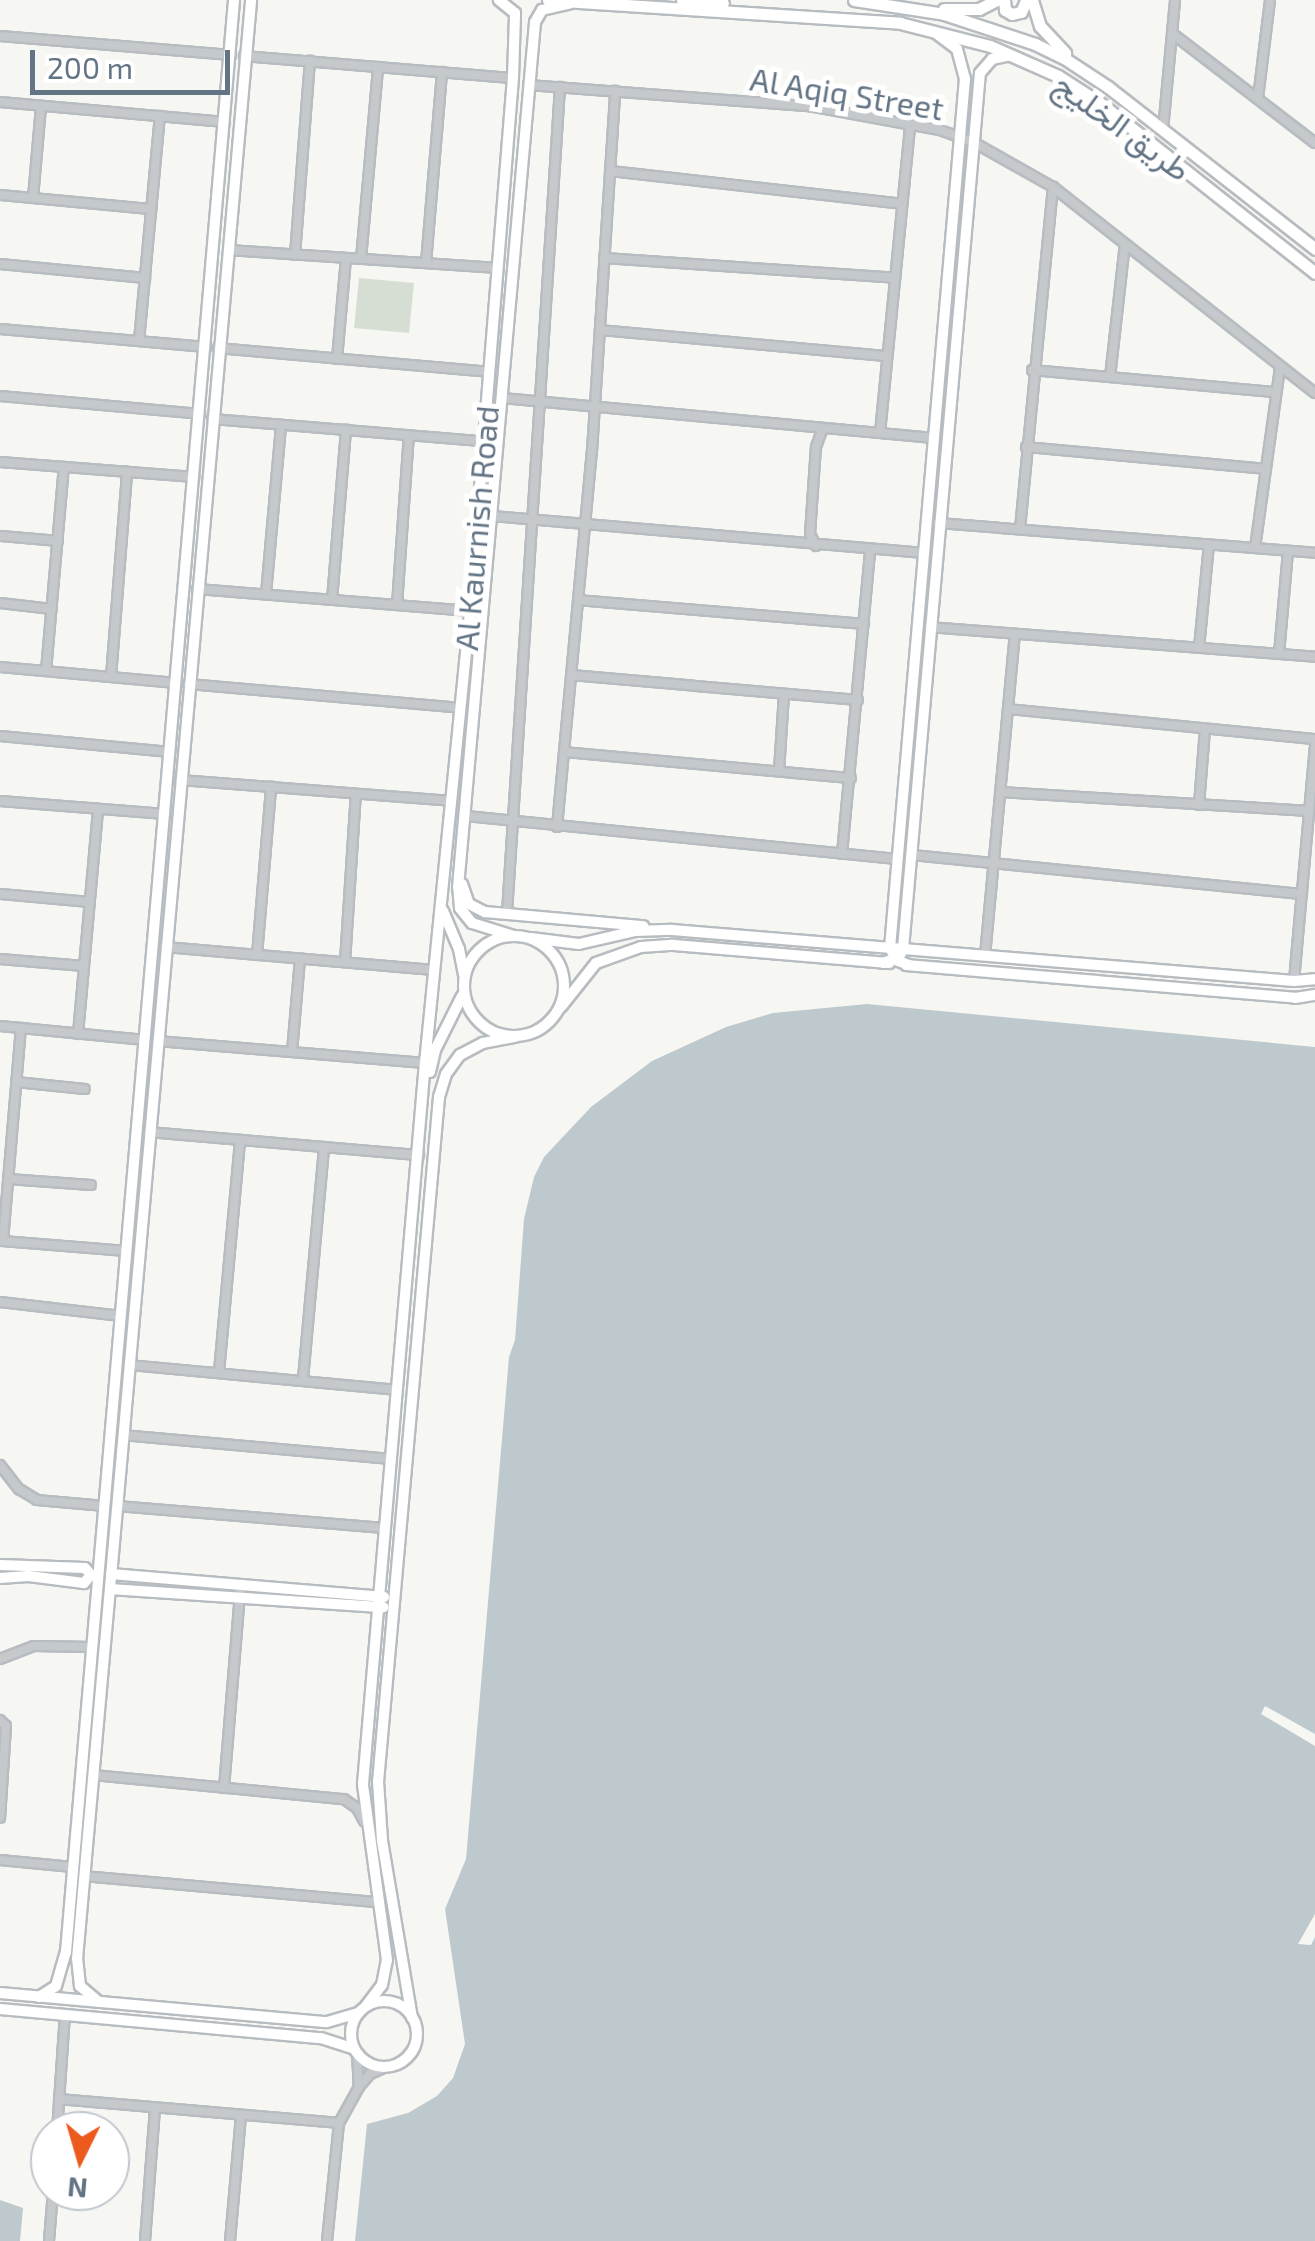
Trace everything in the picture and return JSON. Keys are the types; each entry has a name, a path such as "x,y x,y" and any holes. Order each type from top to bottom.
{"main road":[{"name":"طريق الخليج","path":"548,0 798,15 928,28 1013,55 1100,103 1315,273"},
{"path":"682,0 798,15"},
{"name":"طريق الخليج","path":"854,0 906,6 1022,39 1091,75 1315,249"},
{"path":"906,6 969,10 1001,0 1005,10 1012,14 1022,12 1029,0"},
{"path":"1029,0 1046,35 1091,75"}],"street":[{"path":"39,1997 53,1990 62,1973 100,1560 123,1435 129,1365 127,1251 166,946 180,780 182,618 194,477 214,390 212,348 226,250 237,55 234,0"},
{"path":"99,2002 84,1992 78,1977 110,1589 111,1506 127,1317 150,1132 150,994 170,752 197,589 225,122 250,0"},
{"name":"Al Kaurnish Road","path":"423,1108 470,611 514,78 514,13 500,0"},
{"path":"1163,130 1175,0"},
{"path":"1258,98 1270,0"},
{"name":"Al Kaurnish Road","path":"514,936 484,929 467,918 458,902 536,18 546,8 575,2"},
{"path":"883,963 896,952 912,855 967,140 965,79 957,49 928,28"},
{"path":"1173,34 1315,143"},
{"path":"0,36 514,78 520,83 524,132"},
{"path":"909,965 896,952 898,858 931,438 967,140 980,73 992,59 1013,55"},
{"path":"295,254 310,61"},
{"path":"965,79 972,63 980,73"},
{"path":"361,259 378,67"},
{"path":"426,263 442,72"},
{"name":"Al Aqiq Street","path":"528,85 810,106 967,140 1053,187 1315,393"},
{"path":"506,914 560,87"},
{"path":"557,827 595,408 615,92"},
{"path":"0,102 225,122"},
{"path":"33,198 41,106"},
{"path":"139,341 160,116"},
{"path":"880,433 910,125"},
{"path":"610,172 902,204"},
{"path":"1020,529 1032,370 1053,187"},
{"path":"0,195 151,209"},
{"path":"1110,377 1124,244"},
{"path":"226,250 498,268"},
{"path":"337,359 346,258"},
{"path":"604,258 895,278"},
{"path":"0,264 145,278"},
{"path":"600,330 887,356"},
{"path":"0,332 490,372"},
{"path":"492,336 492,393 502,398 931,438"},
{"path":"1255,548 1280,367"},
{"path":"1032,370 1276,392"},
{"path":"0,396 482,441"},
{"path":"266,594 281,424"},
{"path":"816,546 810,534 816,447 823,428"},
{"path":"332,600 346,430"},
{"path":"396,605 409,435"},
{"path":"1026,447 1266,469"},
{"path":"0,462 194,477"},
{"path":"46,671 64,467"},
{"path":"111,677 127,472"},
{"path":"492,516 870,552 921,553"},
{"path":"938,523 1315,553"},
{"path":"0,536 58,541"},
{"path":"1199,648 1209,544"},
{"path":"1279,654 1288,551"},
{"path":"842,854 870,552"},
{"path":"197,589 470,611"},
{"path":"578,600 864,624"},
{"path":"0,603 52,608"},
{"path":"929,627 1315,657"},
{"path":"985,956 1016,634"},
{"path":"0,667 461,708"},
{"path":"571,675 858,700"},
{"path":"779,771 784,694"},
{"path":"1008,709 1315,742 1294,982"},
{"path":"1199,805 1205,728"},
{"path":"0,736 170,752"},
{"path":"564,752 852,778"},
{"path":"180,780 452,801"},
{"path":"257,954 270,787"},
{"path":"1000,792 1309,810"},
{"path":"344,962 356,794"},
{"path":"0,801 165,814"},
{"path":"78,1034 98,809"},
{"path":"465,816 898,858"},
{"path":"912,855 1302,894"},
{"path":"460,874 469,904 506,914 896,952 1294,982 1315,978"},
{"path":"0,894 89,902"},
{"path":"441,900 459,949 467,1005 486,1028 514,1037"},
{"path":"359,2087 351,2032 362,2010 379,1992 386,1970 364,1821 363,1784 423,1108 435,1050 475,954 486,944 514,936 579,944 635,931 672,930"},
{"path":"531,938 557,959 565,991 561,1007"},
{"path":"328,2241 339,2124 370,2074 397,2064 413,2048 416,2038 378,1804 440,1090 450,1067 467,1051 542,1028 596,962 641,947 673,944 1295,998 1315,995"},
{"path":"166,946 434,970"},
{"path":"292,1052 300,958"},
{"path":"0,959 84,966"},
{"path":"0,1026 425,1063"},
{"path":"21,1028 1,1241 127,1251"},
{"path":"16,1082 85,1090"},
{"path":"150,1132 419,1156"},
{"path":"219,1372 240,1140"},
{"path":"303,1379 324,1148"},
{"path":"8,1179 91,1185"},
{"path":"0,1302 127,1317"},
{"path":"129,1365 397,1390"},
{"path":"123,1435 390,1459"},
{"path":"0,1466 37,1500 384,1528"},
{"path":"0,1554 23,1564"},
{"path":"0,1565 87,1569 100,1560"},
{"path":"84,1583 92,1576 87,1569"},
{"path":"111,1574 379,1594 393,1602"},
{"path":"0,1578 28,1576 84,1583 97,1595"},
{"path":"224,1788 240,1584"},
{"path":"110,1589 378,1610 393,1602"},
{"path":"0,1659 34,1646 92,1648"},
{"path":"0,1720 6,1726 0,1818"},
{"path":"93,1775 344,1799 357,1808 364,1821"},
{"path":"344,1799 363,1784"},
{"path":"0,1860 73,1867"},
{"path":"84,1876 377,1902"},
{"path":"62,1973 68,1985 78,1977"},
{"path":"0,1994 327,2022 396,2004 412,2018"},
{"path":"0,2009 321,2038 356,2051 375,2066 386,2067"},
{"path":"58,2111 66,2015"},
{"path":"59,2099 339,2124"},
{"path":"145,2241 155,2108"},
{"path":"230,2241 241,2115"},
{"path":"49,2241 51,2211"}],"shaded area":[{"path":"359,278 414,283 409,333 354,328"},
{"path":"867,1004 1315,1047 1315,1734 1265,1706 1261,1714 1315,1746 1315,1914 1298,1944 1311,1945 1315,1937 1315,2241 355,2241 367,2124 408,2113 437,2096 453,2078 465,2044 445,1909 466,1859 509,1357 515,1340 524,1219 534,1177 544,1157 591,1107 652,1061 726,1027 773,1013"},
{"path":"0,2200 23,2208 20,2241 0,2241"}]}
